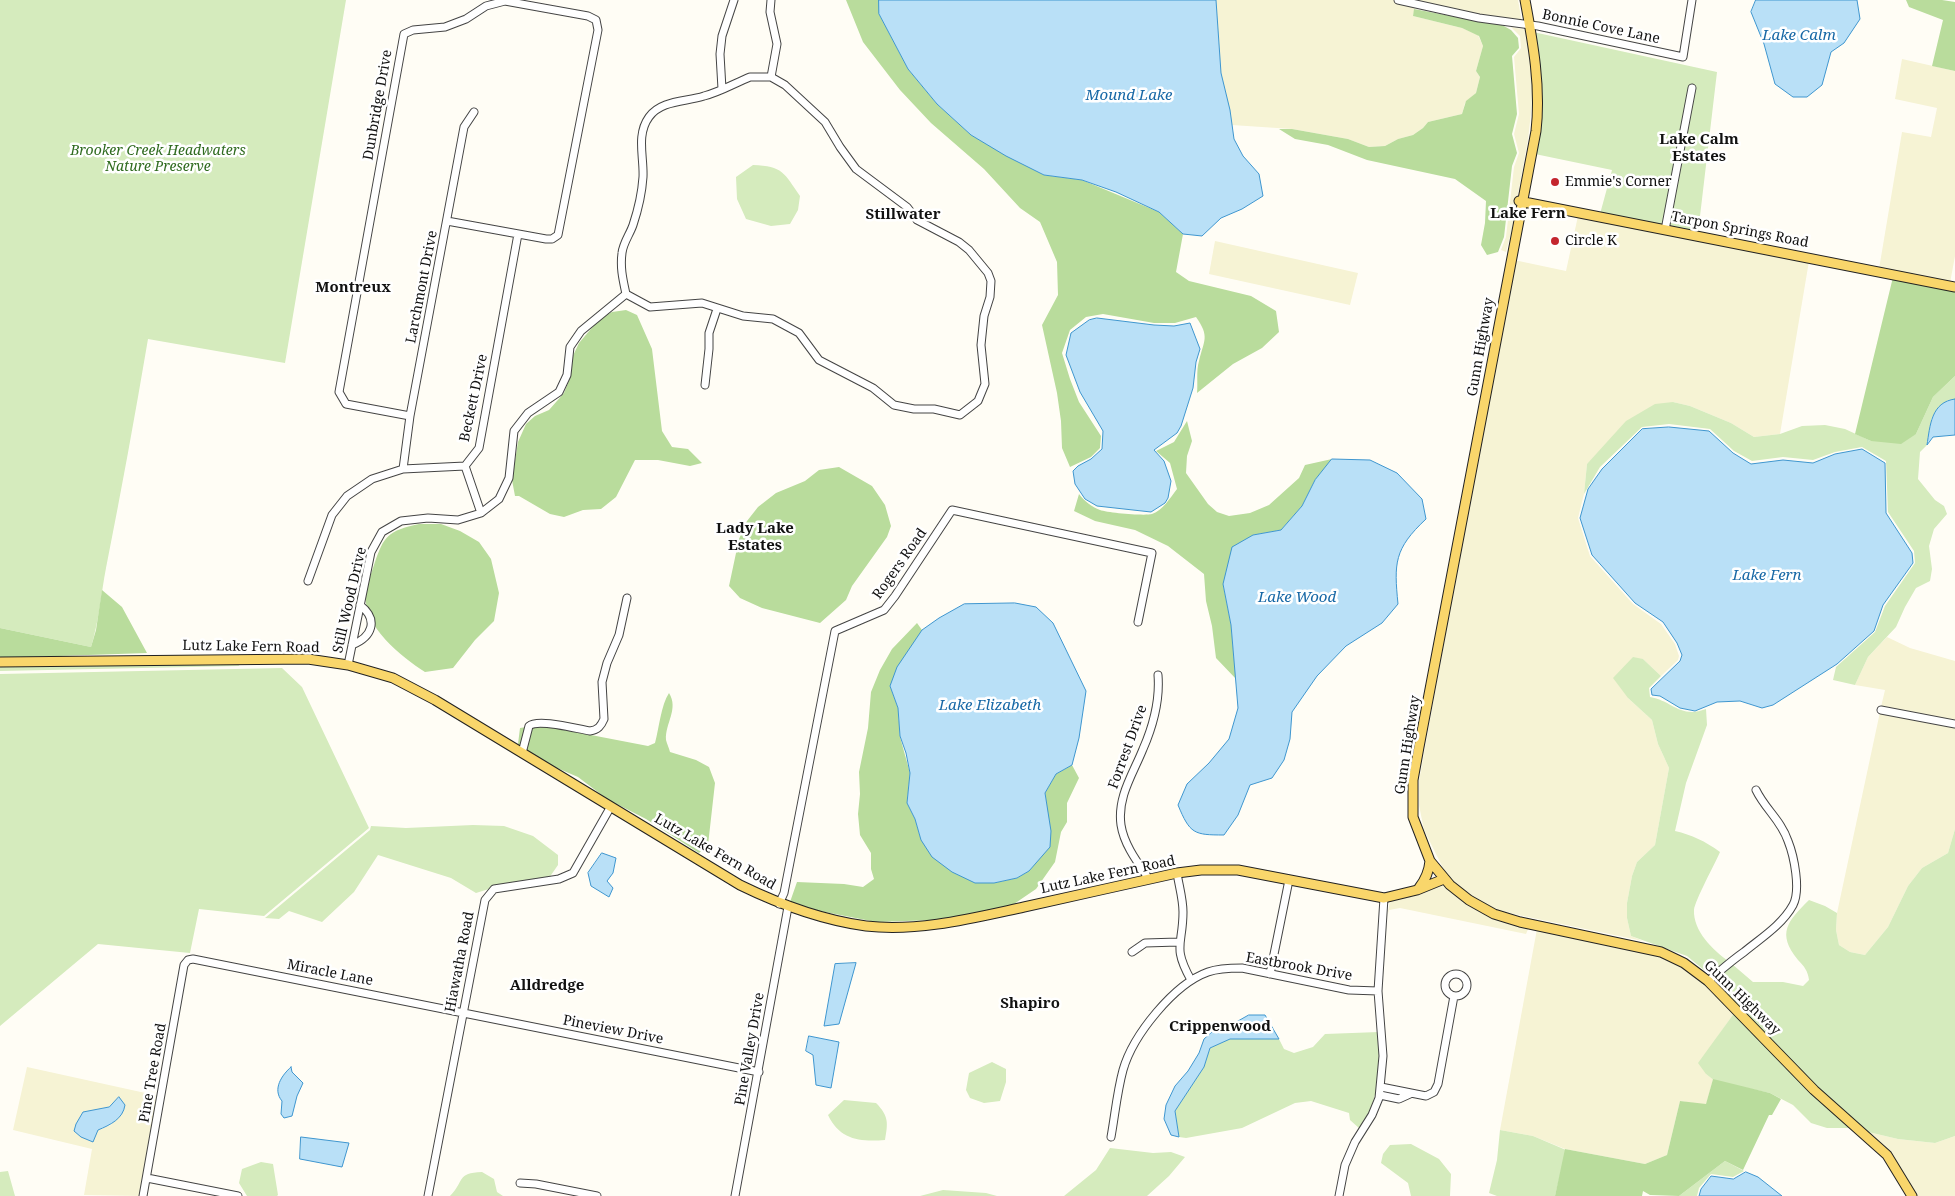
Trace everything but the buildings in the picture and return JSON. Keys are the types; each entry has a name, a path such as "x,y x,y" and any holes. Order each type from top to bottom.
{"main road":[{"name":"Gunn Highway","path":"1525,0 1536,64 1537,85 1530,140 1509,269 1414,780 1413,817 1430,861 1444,879 1469,900 1494,914 1520,922 1661,952 1684,963 1708,981 1814,1090 1887,1156 1912,1196"},
{"name":"Tarpon Springs Road","path":"1521,202 1955,287"},
{"name":"Lutz Lake Fern Road","path":"0,662 308,659 348,666 393,678 414,688 740,885 784,906 820,917 868,926 914,926 967,920 1177,873 1202,870 1238,870 1384,898 1417,890 1444,879"},
{"path":"1417,890 1425,881 1430,861"}],"street":[{"name":"Dunbridge Drive","path":"410,416 346,404 338,392 404,34 413,30 445,27 466,19 486,6 505,0 588,16 596,20 598,30 559,233 554,238 549,239 447,221"},
{"path":"722,89 720,54 722,36 734,0"},
{"path":"771,0 770,12 776,44 771,78"},
{"name":"Bonnie Cove Lane","path":"1398,0 1479,18 1529,25 1683,58 1692,0"},
{"path":"750,77 771,78 785,85 825,122 856,169 907,207 917,220 966,248 988,273 991,281 990,297 984,316 981,345 985,384 978,401 960,415 934,409 914,409 894,405 873,388 818,360 799,333 773,320 743,316 702,303 650,307 626,294 620,269 622,250 633,226 639,198 643,175 642,132 649,116 662,107 678,100 704,96 722,89 750,77"},
{"path":"1665,230 1692,88"},
{"name":"Larchmont Drive","path":"403,469 410,416 464,127 474,112"},
{"name":"Beckett Drive","path":"465,466 478,448 518,234"},
{"name":"Still Wood Drive","path":"348,666 372,552 382,532 400,521 428,518 458,520 481,513 499,499 508,478 514,431 528,413 559,392 567,375 570,347 581,331 626,294"},
{"path":"705,385 709,349 708,334 717,309"},
{"path":"308,581 332,514 347,496 372,478 403,469 465,466 481,513"},
{"name":"Rogers Road","path":"784,906 784,893 835,631 884,610 952,510 1152,553 1138,622"},
{"path":"522,753 529,726 532,723 541,722 590,731 595,730 602,724 604,719 602,682 607,663 619,635 627,598"},
{"path":"352,646 365,637 372,626 369,613 360,605"},
{"name":"Forrest Drive","path":"1149,879 1132,854 1125,838 1121,827 1120,809 1123,796 1152,723 1157,700 1158,675"},
{"path":"1881,710 1955,724"},
{"path":"1708,981 1776,926 1794,904 1796,883 1794,861 1788,841 1774,816 1763,805 1756,790"},
{"name":"Hiawatha Road","path":"428,1196 485,900 494,889 559,879 573,873 610,808"},
{"path":"1177,873 1182,905 1178,942 1182,964 1191,980"},
{"path":"1270,974 1289,880"},
{"path":"1339,1196 1345,1165 1355,1142 1372,1115 1380,1095 1383,1056 1378,991 1384,898"},
{"name":"Pine Valley Drive","path":"735,1196 759,1072 784,906"},
{"path":"1132,952 1145,943 1178,942"},
{"name":"Miracle Lane","path":"192,959 463,1012"},
{"name":"Pine Tree Road","path":"143,1196 184,965 188,960 192,959"},
{"name":"Eastbrook Drive","path":"1111,1137 1123,1069 1132,1047 1150,1020 1176,992 1191,980 1209,971 1242,968 1350,990 1378,991"},
{"path":"1381,1087 1411,1094 1426,1096 1432,1094 1436,1088 1454,996"},
{"name":"Pineview Drive","path":"463,1012 759,1072"},
{"path":"1380,1095 1399,1099 1411,1094"},
{"path":"147,1178 238,1196"},
{"path":"520,1182 597,1196"}],"shaded area":[{"path":"1216,0 1518,0 1522,23 1416,3 1413,16 1462,28 1478,35 1483,46 1476,71 1480,77 1476,93 1465,103 1462,114 1428,122 1413,135 1398,139 1385,146 1369,147 1348,139 1292,129 1232,125 1221,73"},
{"path":"1511,27 1527,30 1534,85 1528,140 1506,252 1501,250 1506,237 1514,167 1519,153 1514,134 1519,114 1514,57 1521,48 1520,36"},
{"path":"1902,59 1955,71 1955,256 1950,283 1879,269 1902,132 1931,137 1937,108 1895,99"},
{"path":"1578,216 1809,261 1780,434 1754,437 1731,423 1690,406 1673,402 1587,464 1584,494 1578,518 1590,556 1633,604 1661,624 1675,644 1679,656 1678,660 1661,676 1643,659 1628,698 1652,720 1658,744 1669,768 1655,845 1637,862 1632,876 1627,903 1627,918 1631,936 1643,941 1499,911 1476,899 1446,874 1424,830 1419,805 1419,781 1514,260 1566,271"},
{"path":"1215,241 1358,273 1350,305 1209,274"},
{"path":"1887,637 1910,648 1955,661 1955,722 1881,707 1885,690 1855,685 1868,657"},
{"path":"1880,712 1955,727 1955,829 1948,853 1922,868 1908,886 1888,927 1865,955 1850,952 1839,945 1836,930 1837,913"},
{"path":"1443,879 1497,916 1643,947 1685,963 1735,1012 1718,1036 1706,1074 1713,1079 1706,1105 1680,1101 1667,1155 1645,1164 1565,1149 1533,1136 1500,1130 1537,929 1529,927 1526,934 1400,908 1389,910 1387,917 1391,896"},
{"path":"27,1067 159,1096 141,1196 84,1195 92,1149 13,1130","holes":["119,1097 111,1125 98,1130 83,1113 109,1107"]},
{"path":"1864,1131 1898,1139 1935,1143 1955,1136 1955,1196 1915,1196"}],"green space":[{"name":"Brooker Creek Headwaters Nature Preserve","path":"0,0 346,0 285,363 148,339 91,647 0,628"},
{"path":"846,0 879,0 879,14 908,69 937,104 971,135 1044,175 1082,180 1159,212 1183,234 1176,272 1189,281 1251,296 1276,311 1279,332 1262,348 1233,364 1197,393 1198,365 1205,339 1203,329 1196,317 1175,323 1154,323 1103,314 1086,317 1070,330 1062,353 1079,402 1101,436 1100,448 1091,457 1070,467 1062,448 1057,393 1042,325 1058,295 1057,262 1040,222 1020,208 984,169 931,123 900,90 863,42"},
{"path":"1906,0 1955,2 1955,71 1932,66 1943,20 1909,7"},
{"path":"1414,9 1472,20 1495,21 1511,30 1518,38 1519,48 1512,56 1517,114 1512,134 1517,153 1512,166 1504,237 1498,252 1487,255 1481,245 1486,201 1455,179 1367,160 1328,145 1295,139 1279,129 1292,129 1348,139 1369,147 1385,146 1398,139 1413,135 1428,122 1462,114 1466,101 1476,93 1480,77 1476,71 1483,46 1479,36 1462,28 1413,16"},
{"path":"1533,32 1717,72 1698,233 1668,227 1695,85 1690,85 1663,226 1600,214 1612,170 1535,154"},
{"path":"753,165 771,167 782,172 800,196 798,210 790,224 771,226 746,219 737,199 736,177"},
{"path":"1893,277 1955,289 1955,376 1933,397 1916,434 1901,444 1871,441 1855,434"},
{"path":"626,310 637,315 652,349 662,431 672,447 688,449 702,463 690,466 658,460 635,460 616,497 601,509 583,510 564,517 550,514 519,496 515,496 512,480 518,442 526,424 535,416 549,410 564,393 570,378 570,362 579,343 601,318 612,312"},
{"path":"1955,376 1955,399 1948,400 1932,417 1927,445 1920,452 1918,479 1935,500 1944,506 1947,514 1934,529 1929,546 1932,569 1930,581 1916,588 1896,627 1868,657 1855,685 1833,680 1836,667 1875,632 1885,606 1915,563 1914,551 1888,512 1886,461 1862,447 1835,452 1813,460 1783,457 1752,461 1734,451 1710,429 1669,424 1642,427 1600,467 1584,494 1587,464 1626,421 1655,404 1673,402 1690,406 1731,423 1754,437 1780,434 1802,426 1825,425 1845,429 1871,441 1916,434 1933,397"},
{"path":"1187,421 1192,441 1187,456 1186,473 1208,504 1217,512 1229,516 1250,513 1269,505 1299,478 1305,465 1332,459 1315,480 1302,506 1281,530 1253,535 1223,584 1231,625 1236,679 1216,658 1212,626 1206,601 1204,574 1168,546 1135,530 1095,521 1074,511 1079,494 1091,505 1104,511 1148,515 1160,510 1177,489 1170,463 1156,451 1174,442"},
{"path":"839,467 872,486 885,505 891,526 887,537 852,586 846,600 820,623 762,608 740,598 729,586 739,539 747,521 758,507 776,493 805,481 819,470"},
{"path":"419,524 441,524 460,531 479,542 491,559 499,593 494,621 475,640 453,668 425,672 385,640 370,618 366,607 368,583 384,541 400,529"},
{"path":"102,590 122,607 147,653 0,658 0,628 91,647 96,630"},
{"path":"917,623 922,630 890,686 898,708 900,737 910,773 907,803 915,819 921,840 975,883 994,883 1017,878 1029,871 1037,861 1047,810 1045,793 1056,774 1072,765 1079,778 1067,803 1067,822 1061,832 1055,862 1036,889 1011,906 999,910 935,920 876,922 804,908 790,902 797,882 844,884 863,887 874,879 871,869 871,853 860,835 858,814 860,794 859,772 868,728 871,692 880,670 892,649"},
{"path":"1633,657 1643,659 1661,676 1649,688 1650,697 1683,711 1697,712 1706,709 1707,725 1686,783 1675,831 1698,839 1720,852 1701,890 1694,910 1700,932 1710,946 1728,961 1710,975 1687,956 1631,936 1627,918 1627,903 1632,876 1637,862 1655,845 1669,768 1658,744 1652,720 1628,698 1613,678"},
{"path":"240,663 239,666 0,671 0,665"},
{"path":"282,668 302,687 369,828 264,916 199,909 190,953 98,944 0,1026 0,674"},
{"path":"669,693 673,705 666,740 670,752 696,760 709,767 715,783 708,845 699,853 646,819 607,799 578,777 550,765 518,744 520,728 539,725 648,746 655,743 662,710"},
{"path":"473,825 504,826 533,836 558,855 558,865 549,878 492,888 476,893 451,878 378,855 354,892 322,922 289,911 279,919 265,918 370,830 371,826 406,828"},
{"path":"1955,829 1955,1136 1935,1143 1898,1139 1864,1131 1816,1088 1726,993 1722,985 1715,978 1732,964 1753,982 1783,982 1803,986 1809,980 1808,974 1791,951 1786,935 1790,921 1809,900 1837,913 1836,930 1839,945 1850,952 1865,955 1888,927 1908,886 1922,868 1948,853"},
{"path":"1735,1012 1853,1128 1827,1128 1811,1123 1793,1105 1770,1093 1715,1081 1706,1074 1698,1063"},
{"path":"1379,1032 1380,1058 1378,1082 1372,1105 1360,1129 1350,1120 1349,1113 1311,1101 1295,1103 1242,1128 1186,1138 1179,1137 1175,1111 1204,1067 1210,1048 1229,1039 1279,1039 1284,1049 1294,1053 1313,1047 1325,1034"},
{"path":"992,1062 1006,1069 1006,1082 1000,1101 984,1103 970,1098 966,1090 969,1073"},
{"path":"1713,1079 1770,1093 1781,1099 1772,1115 1769,1115 1743,1170 1725,1161 1679,1196 1650,1195 1643,1191 1642,1196 1555,1196 1565,1149 1645,1164 1667,1155 1680,1101 1706,1104"},
{"path":"844,1100 876,1103 886,1120 885,1140 859,1140 838,1130 828,1115"},
{"path":"1500,1130 1533,1136 1566,1150 1555,1196 1497,1196 1489,1193 1497,1160"},
{"path":"1411,1144 1439,1159 1451,1174 1450,1196 1411,1196 1408,1183 1381,1163 1383,1154 1390,1145"},
{"path":"1110,1148 1153,1153 1171,1152 1185,1157 1169,1176 1147,1196 1064,1196 1096,1170"},
{"path":"1725,1161 1744,1171 1733,1177 1711,1174 1699,1188 1697,1196 1679,1196"},
{"path":"261,1162 273,1164 277,1196 247,1196 239,1183 242,1169"},
{"path":"8,1171 15,1196 0,1196 0,1172"},
{"path":"482,1172 494,1179 497,1192 503,1196 450,1196 464,1176"},
{"path":"943,1190 986,1193 997,1196 920,1196"}],"water":[{"name":"Mound Lake","path":"879,0 1216,0 1221,73 1230,110 1234,139 1243,156 1259,174 1263,196 1242,209 1221,218 1202,236 1183,234 1159,212 1116,192 1082,180 1044,175 1006,156 971,135 937,104 908,69 879,14"},
{"name":"Lake Calm","path":"1756,0 1857,0 1860,19 1844,43 1831,52 1822,85 1807,97 1793,97 1775,84 1764,44 1751,12"},
{"path":"1097,318 1154,325 1174,326 1190,323 1200,349 1196,362 1193,388 1181,426 1177,433 1154,450 1164,461 1171,481 1168,498 1165,503 1151,512 1097,506 1085,499 1075,484 1073,471 1102,449 1103,431 1080,392 1066,355 1071,333 1089,320"},
{"path":"1955,399 1955,435 1933,437 1927,445 1931,423 1936,410 1947,401"},
{"name":"Lake Fern","path":"1669,427 1709,431 1733,453 1751,464 1783,460 1813,463 1835,454 1862,449 1885,463 1886,513 1912,553 1913,563 1883,605 1874,631 1837,664 1773,705 1762,708 1740,701 1717,702 1695,711 1680,708 1660,696 1652,695 1651,689 1680,661 1682,655 1677,643 1663,622 1635,603 1592,555 1580,518 1588,489 1602,469 1642,429"},
{"name":"Lake Wood","path":"1332,459 1370,460 1397,473 1422,499 1426,519 1408,539 1399,557 1396,578 1398,604 1382,623 1346,646 1317,676 1292,712 1290,739 1284,760 1272,778 1250,785 1238,815 1224,835 1199,833 1194,831 1186,822 1178,805 1187,784 1209,763 1229,739 1238,708 1231,625 1223,584 1232,547 1253,535 1281,530 1302,506 1315,480"},
{"name":"Lake Elizabeth","path":"1015,603 1036,607 1053,623 1086,691 1079,738 1072,765 1056,774 1045,793 1051,831 1050,847 1029,871 1017,878 994,883 975,883 952,872 932,857 921,840 915,819 907,803 910,773 900,736 898,708 890,686 897,667 922,630 939,618 964,604"},
{"path":"602,853 616,858 613,873 607,881 613,888 609,897 591,886 588,873"},
{"path":"856,963 839,1024 824,1026 835,964"},
{"path":"1249,1015 1265,1015 1279,1039 1230,1039 1210,1048 1204,1067 1175,1111 1179,1137 1171,1135 1164,1119 1166,1105 1175,1086 1188,1071 1199,1053 1204,1039 1213,1031 1229,1026"},
{"path":"809,1036 839,1042 831,1088 816,1085 813,1055 806,1051"},
{"path":"291,1067 292,1072 303,1083 297,1096 292,1116 284,1118 281,1114 282,1101 279,1096 278,1087 284,1074"},
{"path":"119,1097 125,1105 122,1114 111,1124 98,1130 93,1142 81,1137 74,1131 83,1112 109,1107"},
{"path":"301,1137 349,1143 342,1167 300,1159"},
{"path":"1746,1172 1758,1177 1782,1196 1699,1196 1701,1189 1711,1176 1733,1179"}],"place":[{"name":"Emmie's Corner","path":"1555,182"},
{"name":"Circle K","path":"1555,241"}],"district":[{"name":"Lake Calm Estates","path":"1699,148"},
{"name":"Lake Fern","path":"1528,214"},
{"name":"Stillwater","path":"903,215"},
{"name":"Montreux","path":"353,288"},
{"name":"Lady Lake Estates","path":"755,538"},
{"name":"Alldredge","path":"547,986"},
{"name":"Shapiro","path":"1030,1004"},
{"name":"Crippenwood","path":"1220,1027"}]}
